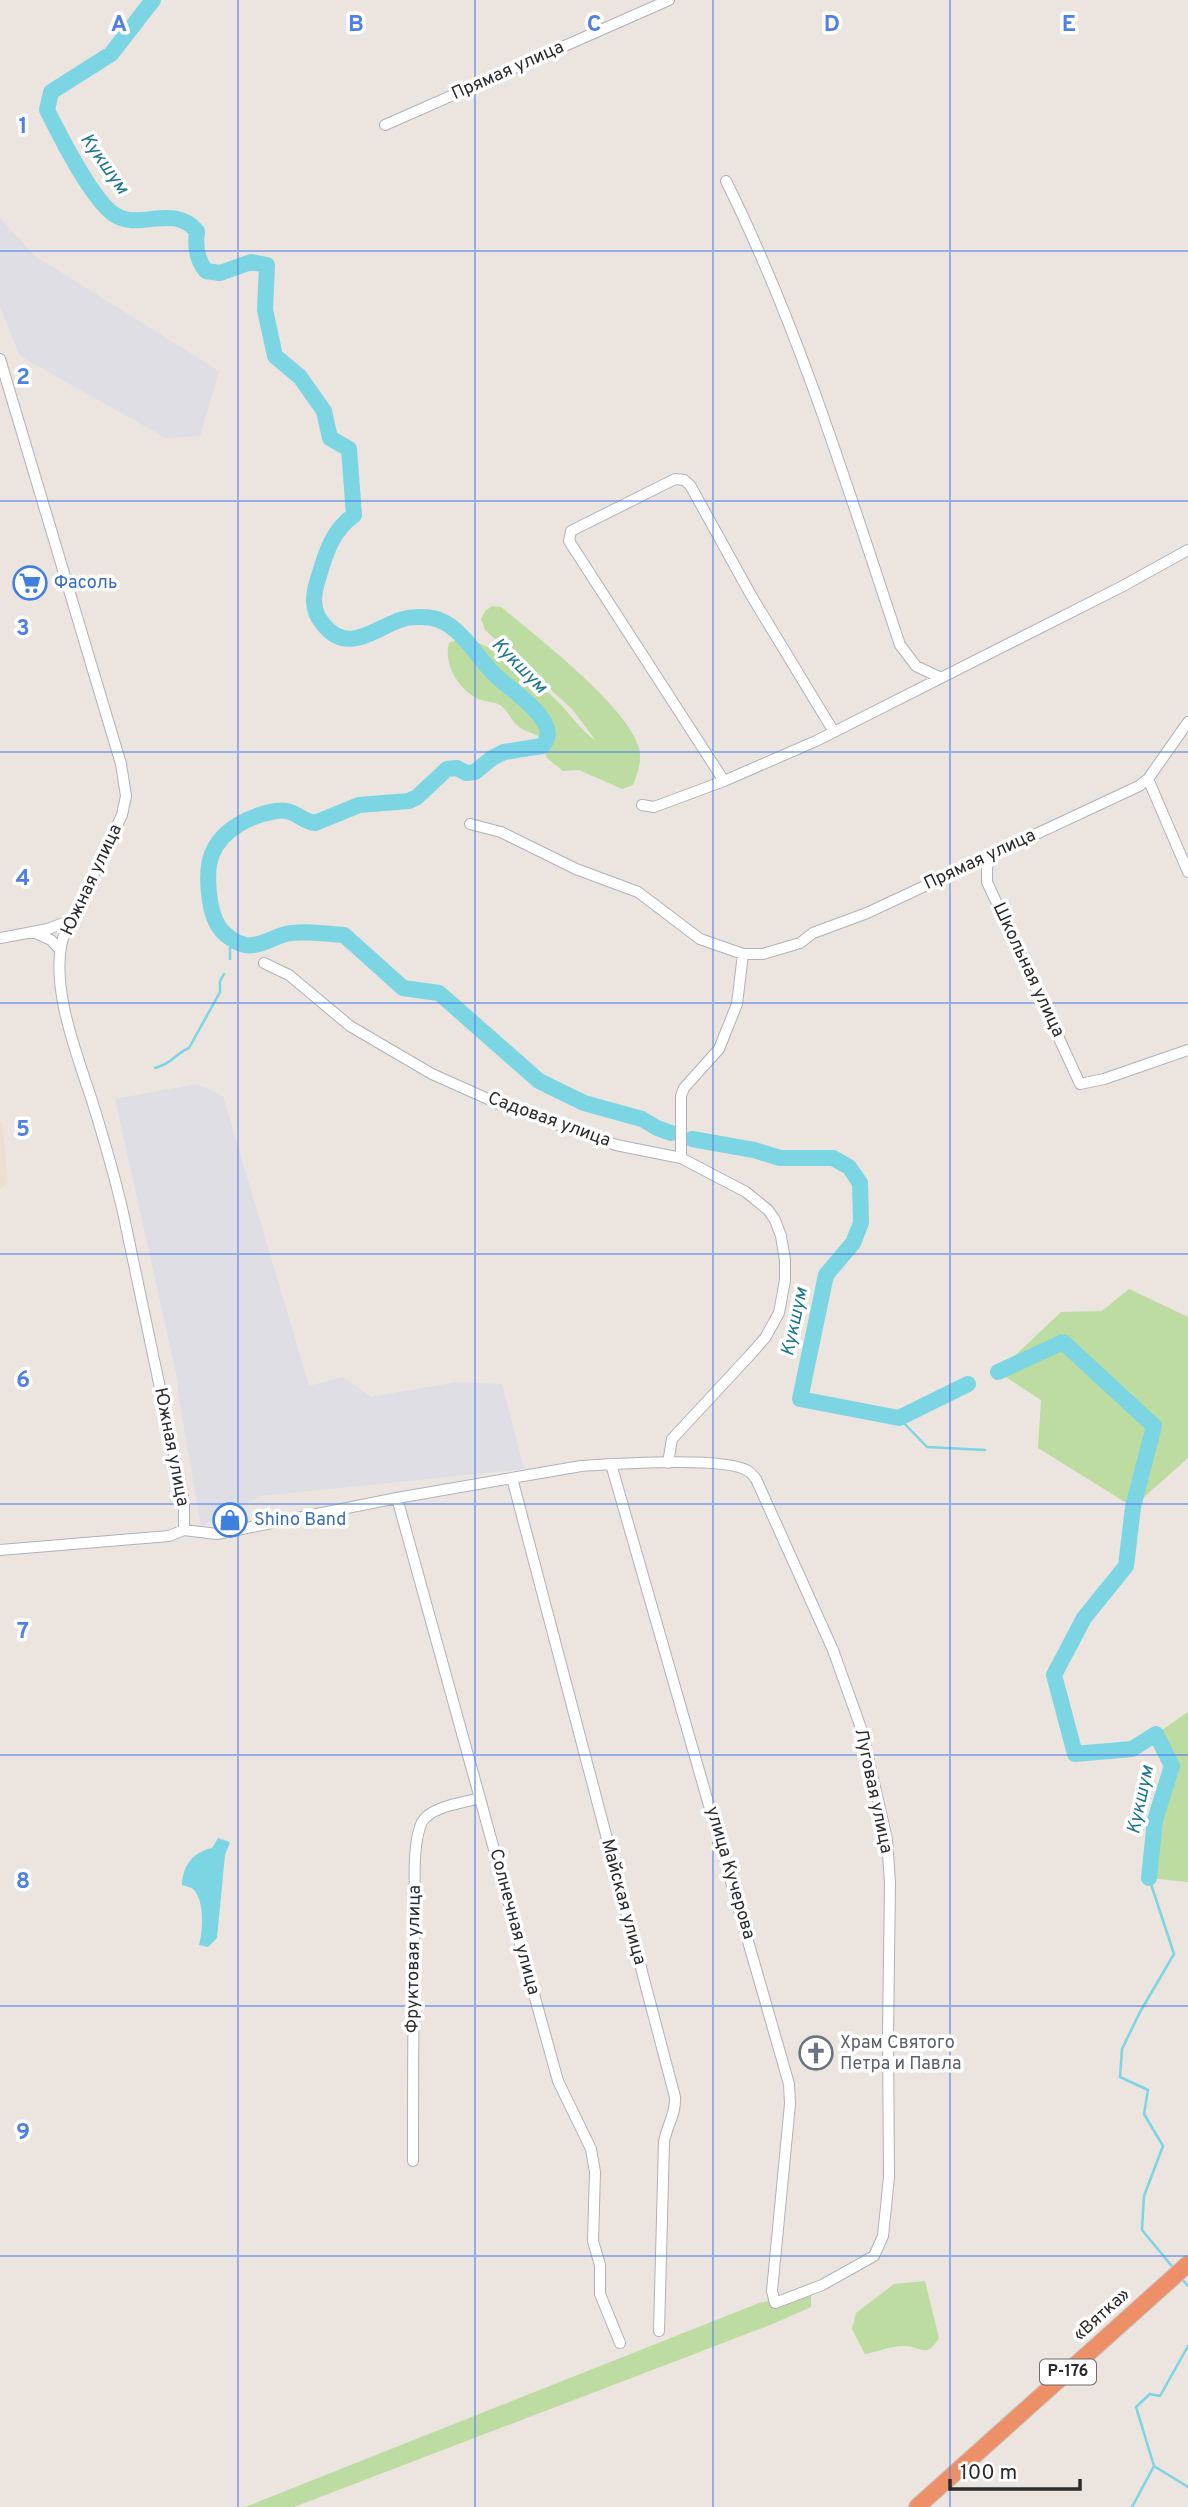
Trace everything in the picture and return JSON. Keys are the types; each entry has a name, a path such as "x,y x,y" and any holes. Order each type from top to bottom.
{"highway":[{"name":"«Вятка»","path":"917,2507 1188,2264"}],"street":[{"name":"Прямая улица","path":"385,125 669,0"},
{"path":"726,181 754,238 836,452 900,645 916,666 941,678"},
{"name":"Южная улица","path":"0,359 126,786 125,805 118,824 71,920 60,950 62,989 124,1217 184,1502 184,1530"},
{"path":"723,781 569,541 571,531 675,479 684,480 690,485 752,597 834,732"},
{"path":"642,805 654,807 723,781 834,732 1188,550"},
{"name":"Прямая улица","path":"743,954 762,954 800,943 813,933 867,913 1139,786 1148,779 1188,722"},
{"path":"1148,779 1188,872"},
{"path":"470,824 501,832 576,869 638,892 699,939 743,954 737,1003 719,1049 691,1079 681,1096 681,1158"},
{"name":"Школьная улица","path":"992,855 987,867 987,882 1080,1084 1104,1079 1188,1050"},
{"path":"967,866 987,882"},
{"path":"0,938 33,932 71,920"},
{"path":"33,932 51,940 60,950"},
{"name":"Садовая улица","path":"264,963 289,975 350,1026 432,1074 497,1103 616,1145 681,1158 746,1192 768,1210 781,1236 785,1260 779,1313 765,1338 672,1439 668,1463"},
{"path":"0,1550 169,1536 184,1530 217,1534 397,1498 581,1466 668,1463"},
{"name":"Луговая улица","path":"668,1463 718,1464 748,1470 763,1494 834,1650 862,1731 887,1839 890,1883 889,2177 883,2236 874,2256 822,2285 775,2303 772,2291"},
{"name":"улица Кучерова","path":"611,1464 789,2084 790,2104 772,2291"},
{"name":"Майская улица","path":"512,1478 675,2097 673,2116 664,2142 659,2332"},
{"name":"Солнечная улица","path":"397,1498 558,2081 591,2149 595,2172 593,2241 600,2265 600,2294 620,2343"},
{"name":"Фруктовая улица","path":"414,2161 413,1987 419,1833 423,1820 435,1811 480,1798"}],"shaded area":[{"path":"0,218 35,256 219,371 200,436 166,438 20,356 0,307"},
{"path":"197,1084 223,1096 309,1386 343,1377 371,1397 458,1382 502,1384 524,1469 261,1496 201,1526 178,1382 115,1099"},
{"path":"0,1122 8,1182 0,1190"}],"green space":[{"path":"492,606 501,607 557,654 618,713 639,748 639,767 633,785 622,789 579,770 563,771 547,758 542,739 516,724 500,705 478,699 459,683 448,660 449,643 462,640 490,648 533,678 596,741 572,709 485,630 481,619 485,611"},
{"path":"1129,1289 1188,1317 1188,1458 1133,1507 1038,1448 1041,1400 998,1372 1061,1312 1102,1311"},
{"path":"1188,1712 1188,1882 1149,1878 1155,1820 1172,1766 1156,1734"},
{"path":"925,2281 939,2338 935,2344 927,2350 900,2346 865,2354 852,2329 856,2313 894,2284"},
{"path":"811,2292 811,2307 775,2323 294,2507 245,2507 759,2303"}],"water":[{"path":"218,1838 230,1842 225,1855 217,1938 208,1947 199,1945 202,1916 200,1901 193,1889 182,1885 184,1871 190,1860 212,1848"}],"waterway":[{"name":"Кукшум","path":"153,0 111,54 51,92 47,110 77,167 96,196 115,215 135,220 177,219 197,231 197,252 206,271 220,273 251,262 267,265 265,310 275,356 300,377 324,411 330,438 349,449 354,515 330,544 316,585 315,608 323,624 332,633 351,639 407,618 424,617 441,621 458,633 494,674 532,707 541,717 547,737 542,746 504,752 475,772 447,769 409,801 359,805 315,823 283,811 266,813 247,820 230,830 212,854 209,891 215,920 227,936 250,946 293,933 344,935 403,988 439,993 539,1081 584,1103 642,1119 671,1133"},
{"path":"230,959 230,948 236,942"},
{"path":"155,1068 166,1064 189,1048 220,992 220,981 224,974"},
{"name":"Кукшум","path":"692,1139 754,1150 780,1158 833,1158 849,1167 860,1183 861,1223 853,1243 826,1275 800,1399 899,1418 968,1384"},
{"name":"Кукшум","path":"998,1372 1063,1342 1154,1426 1133,1507 1126,1566 1084,1618 1054,1675 1075,1754 1132,1749 1156,1734 1172,1766 1155,1820 1149,1878"},
{"path":"899,1418 927,1447 985,1450"},
{"name":"Кукшум","path":"1149,1878 1174,1954 1122,2049 1120,2077 1148,2090 1144,2114 1163,2146 1144,2196 1142,2230 1175,2270"},
{"name":"Кукшум","path":"1181,2278 1188,2286"},
{"name":"Кукшум","path":"1132,2507 1154,2466 1136,2407 1150,2394 1160,2396 1188,2346"},
{"path":"1154,2466 1188,2487"}],"place":[{"name":"Фасоль","path":"30,583"},
{"name":"Shino Band","path":"230,1520"},
{"name":"Храм Святого Петра и Павла","path":"816,2053"}]}
